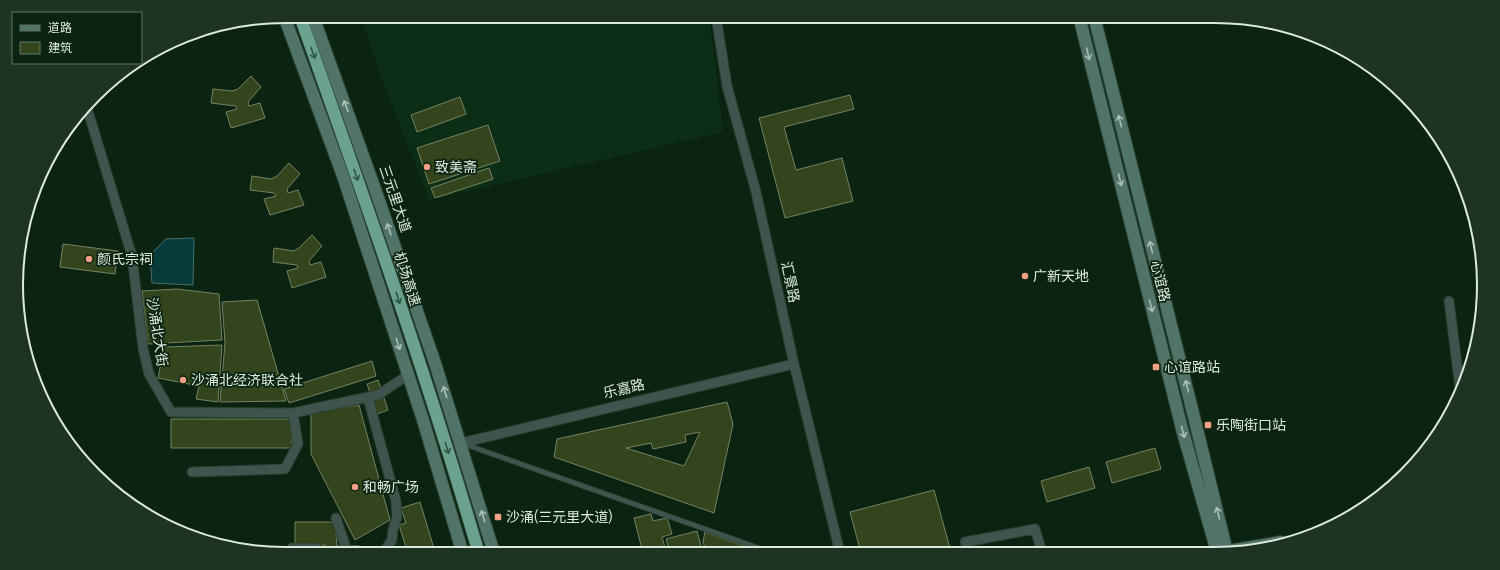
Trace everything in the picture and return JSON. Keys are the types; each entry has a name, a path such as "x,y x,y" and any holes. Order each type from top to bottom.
{"highway":[{"name":"机场高速","path":"302,23 421,367 477,547"}],"street":[{"path":"287,23 343,176 444,488 460,547"},
{"name":"三元里大道","path":"315,23 420,317 461,443 492,547"},
{"name":"汇景路","path":"717,23 727,86 756,192 794,364 839,547"},
{"name":"心谊路","path":"1081,23 1180,421 1222,547"},
{"name":"心谊路","path":"1096,23 1222,547"},
{"name":"沙涌北大街","path":"88,112 132,256 143,348 149,374 171,412 294,413 378,395 408,375"},
{"path":"1449,302 1459,380"},
{"name":"乐嘉路","path":"461,443 794,364"},
{"path":"368,398 396,501 397,517 393,529 392,540 387,547"},
{"path":"192,472 285,469 298,444 294,413"},
{"path":"336,518 345,544"},
{"path":"965,542 1035,529 1040,547"}],"lane":[{"path":"461,443 755,547"}],"shaded area":[{"path":"363,23 710,23 723,132 429,200 382,79"},
{"path":"399,539 402,547 393,547"}],"water":[{"path":"194,238 193,285 152,283 150,255 166,239"}],"building":[{"path":"251,76 261,87 248,102 249,106 260,103 265,118 231,128 226,112 237,109 236,106 211,103 213,89 232,91 238,89"},
{"path":"850,95 854,109 784,127 796,170 842,158 853,201 785,218 759,118"},
{"path":"460,97 466,114 417,132 411,115"},
{"path":"488,125 500,161 429,184 417,148"},
{"path":"289,163 300,174 287,189 288,193 298,190 304,205 270,215 264,199 276,196 274,193 250,190 252,176 271,179 277,176"},
{"path":"489,168 493,179 435,198 431,188"},
{"path":"312,235 322,246 309,261 310,265 321,262 326,277 292,288 287,271 298,268 297,265 273,262 274,248 294,251"},
{"name":"颜氏宗祠","path":"63,244 118,251 115,274 60,267"},
{"path":"177,289 219,294 222,340 148,344 142,291"},
{"path":"257,300 286,401 220,402 225,343 222,302"},
{"path":"222,345 218,402 196,399 199,386 158,378 164,347"},
{"path":"372,361 376,376 289,403 284,389"},
{"path":"378,380 388,410 377,414 367,384"},
{"path":"727,402 733,424 714,513 554,457 557,439","holes":["700,432 684,466 626,448 651,443 653,449 686,442 685,435"]},
{"name":"和畅广场","path":"359,405 390,520 355,540 311,454 311,413"},
{"path":"171,419 292,419 292,448 171,448"},
{"path":"1155,448 1161,469 1112,483 1106,462"},
{"path":"1089,467 1095,488 1047,502 1041,481"},
{"path":"934,490 950,547 859,547 850,512"},
{"path":"420,502 434,547 406,547 399,525 406,523 401,508"},
{"path":"651,514 653,521 667,518 672,534 662,537 665,547 641,547 634,518"},
{"path":"295,522 335,522 337,546 359,547 325,547 325,545 295,546"},
{"path":"697,531 701,547 668,547 666,539"},
{"path":"705,532 747,547 705,547 703,542"}],"place":[{"name":"致美斋","path":"427,167"},
{"name":"颜氏宗祠","path":"89,259"},
{"name":"广新天地","path":"1025,276"},
{"name":"心谊路站","path":"1156,367"},
{"name":"沙涌北经济联合社","path":"183,380"},
{"name":"乐陶街口站","path":"1208,425"},
{"name":"和畅广场","path":"355,487"},
{"name":"沙涌(三元里大道)","path":"498,517"}]}
